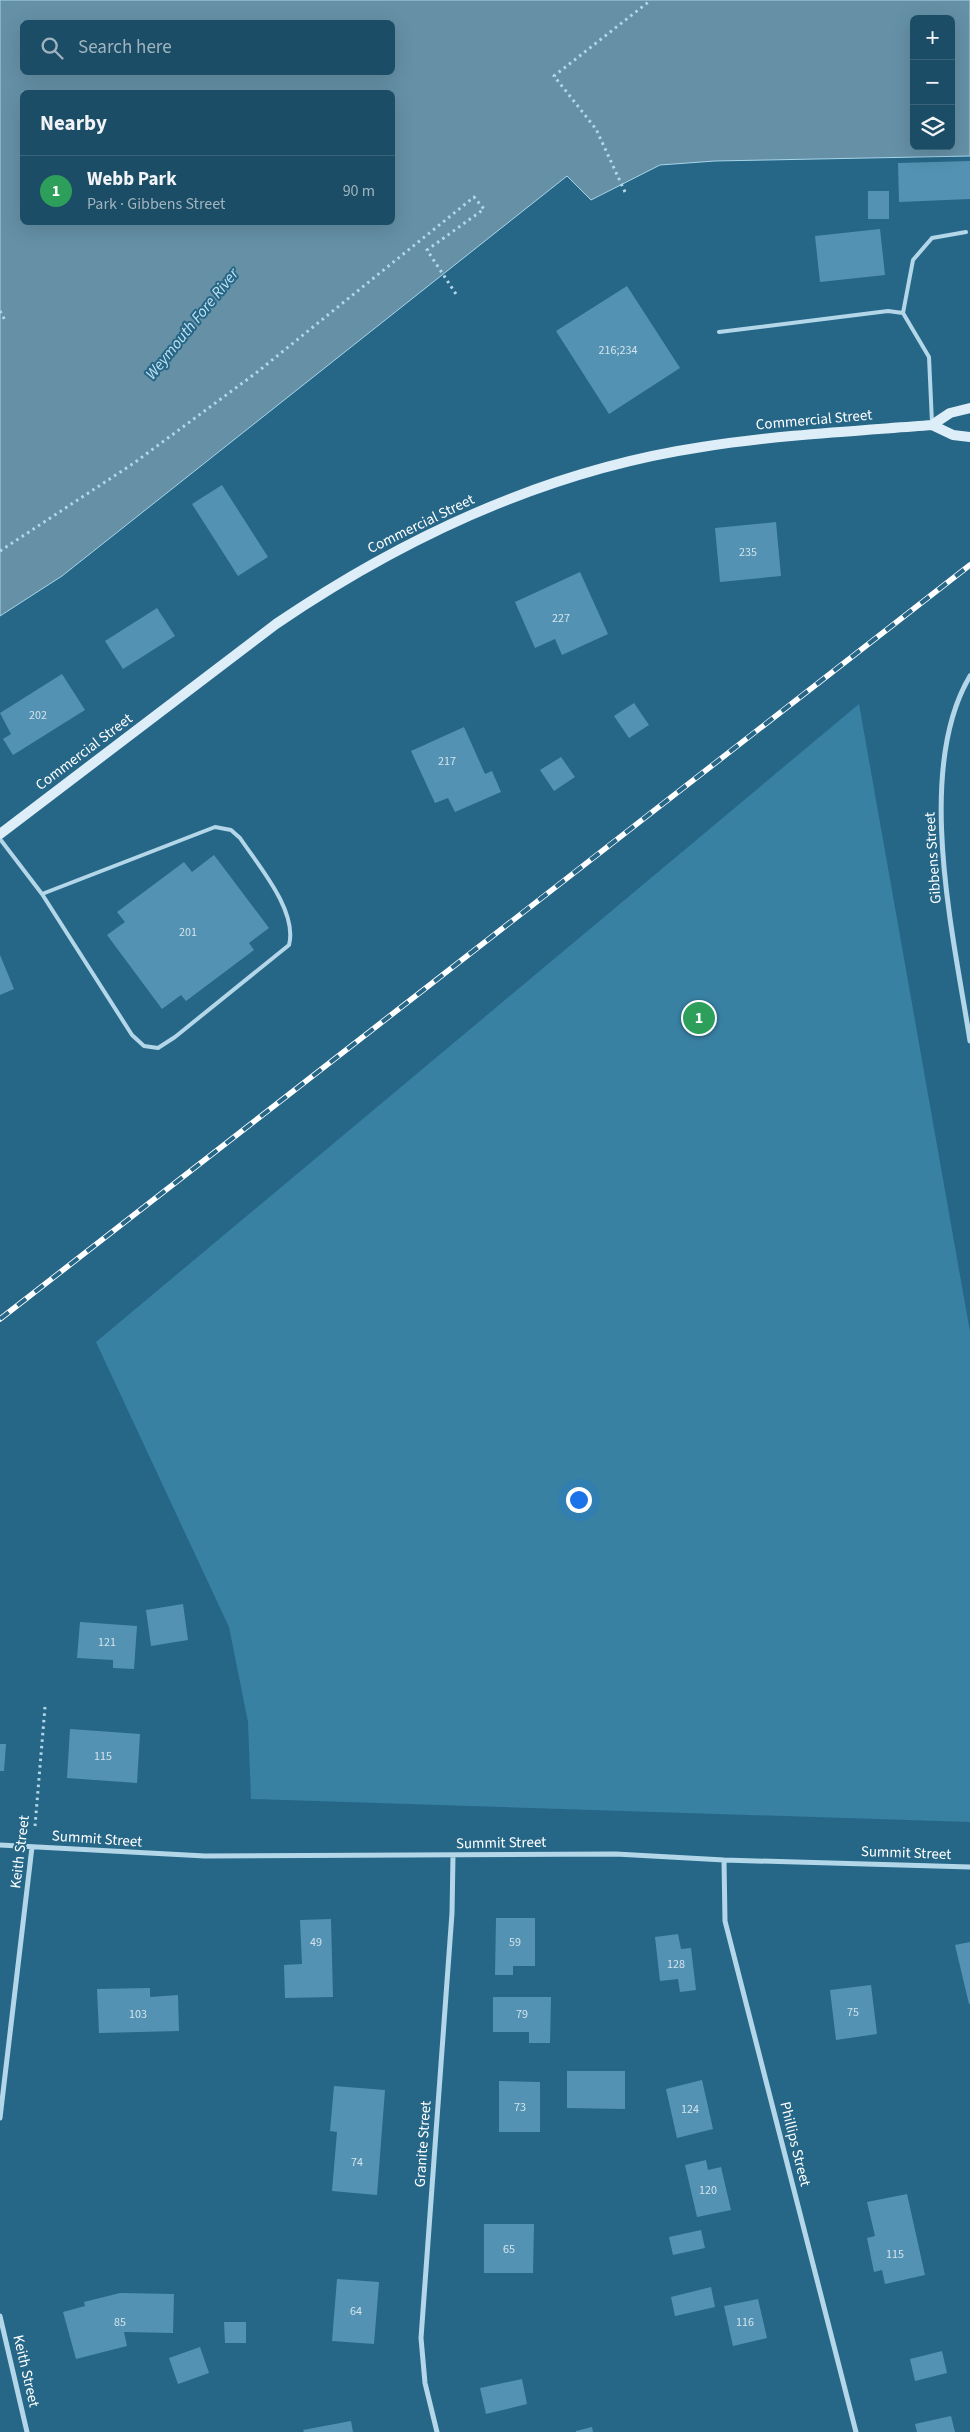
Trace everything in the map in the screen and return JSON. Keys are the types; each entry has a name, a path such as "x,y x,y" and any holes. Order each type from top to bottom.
{"main road":[{"name":"Commercial Street","path":"0,834 313,599 383,557 460,520 584,473 660,454 749,440 932,425 950,413 970,408"},
{"name":"Commercial Street","path":"932,425 953,435 970,437"}],"street":[{"name":"Gibbens Street","path":"970,676 955,703 949,732 944,762 942,826 947,892 970,1041"},
{"name":"Summit Street","path":"0,1845 205,1856 616,1854 724,1860 970,1867"},
{"name":"Keith Street","path":"0,2118 32,1847"},
{"name":"Granite Street","path":"437,2432 425,2384 421,2338 452,1913 453,1856"},
{"name":"Phillips Street","path":"724,1860 725,1920 856,2432"},
{"name":"Keith Street","path":"0,2316 27,2432"}],"lane":[{"path":"932,425 929,356 903,313 913,260 932,238 966,232"},
{"path":"719,332 888,312 903,313"},
{"path":"0,839 42,894 132,1035 144,1046 158,1048 174,1037 289,945 292,935 282,903 240,838 231,830 215,827 42,894"}],"path":[{"path":"624,192 596,129 554,76 651,0"},
{"path":"0,551 165,441 256,373 474,197 484,209 427,250 456,294"},
{"path":"0,311 6,322"},
{"name":"Keith Street","path":"32,1847 40,1786 45,1708"}],"shaded area":[{"path":"859,704 970,1332 970,1822 251,1799 248,1722 229,1627 96,1342"}],"water":[{"name":"Weymouth Fore River","path":"0,0 970,0 970,156 715,161 660,165 591,200 567,176 62,576 0,616"}],"building":[{"path":"970,161 970,199 899,202 898,163"},
{"path":"868,191 889,191 889,219 868,219"},
{"path":"880,229 885,275 820,282 815,236"},
{"path":"627,286 680,368 609,414 556,331"},
{"path":"222,485 268,557 238,576 192,504"},
{"path":"776,522 781,576 720,582 715,528"},
{"path":"580,572 608,634 562,655 555,639 535,648 515,602"},
{"path":"157,608 175,636 123,669 105,641"},
{"path":"62,674 85,710 13,755 3,739 11,734 0,713"},
{"path":"634,703 649,725 629,738 614,716"},
{"path":"464,727 485,774 492,771 501,792 455,812 448,798 435,803 411,751"},
{"path":"561,757 575,777 554,791 540,770"},
{"path":"214,855 269,928 249,943 254,950 186,1001 181,995 162,1009 107,935 125,922 117,912 184,862 192,872"},
{"path":"0,955 14,989 0,995"},
{"path":"183,1604 188,1640 151,1646 146,1610"},
{"path":"80,1622 137,1626 134,1669 113,1668 113,1660 77,1658"},
{"path":"70,1729 140,1734 137,1783 67,1778"},
{"path":"0,1744 6,1744 4,1771 0,1771"},
{"path":"496,1918 535,1918 535,1966 513,1966 513,1975 495,1975"},
{"path":"331,1919 333,1997 285,1998 284,1965 302,1964 300,1920"},
{"path":"678,1934 681,1949 691,1948 696,1990 680,1992 678,1979 660,1981 655,1937"},
{"path":"970,1942 970,2004 969,2004 955,1945"},
{"path":"871,1985 877,2034 836,2040 830,1990"},
{"path":"150,1988 150,1997 178,1995 179,2031 99,2033 97,1989"},
{"path":"493,1997 551,1997 550,2043 529,2043 529,2032 493,2032"},
{"path":"567,2071 625,2071 625,2109 567,2108"},
{"path":"702,2080 713,2129 677,2138 666,2089"},
{"path":"499,2081 540,2082 540,2132 499,2132"},
{"path":"334,2086 385,2090 377,2195 332,2191 337,2132 330,2131"},
{"path":"706,2160 708,2170 721,2167 731,2210 697,2217 685,2165"},
{"path":"907,2194 925,2275 885,2284 882,2270 874,2272 867,2238 875,2236 867,2202"},
{"path":"484,2224 534,2224 533,2273 484,2273"},
{"path":"701,2230 705,2248 673,2255 669,2237"},
{"path":"337,2279 379,2282 374,2344 332,2341"},
{"path":"711,2287 715,2307 675,2316 671,2297"},
{"path":"120,2293 174,2294 173,2333 124,2332 127,2346 76,2359 63,2312 85,2306 84,2302"},
{"path":"758,2299 767,2338 733,2346 724,2306"},
{"path":"224,2322 246,2322 246,2343 225,2343"},
{"path":"200,2347 209,2373 178,2384 169,2358"},
{"path":"942,2351 947,2373 915,2381 910,2359"},
{"path":"522,2379 527,2404 486,2414 480,2388"},
{"path":"951,2416 955,2432 917,2432 915,2424"},
{"path":"351,2421 353,2432 304,2432 303,2430"},
{"path":"592,2427 593,2432 576,2432 576,2431"}],"railway":[{"path":"0,1319 970,565"}],"place":[{"name":"Webb Park","path":"699,1018"}]}
